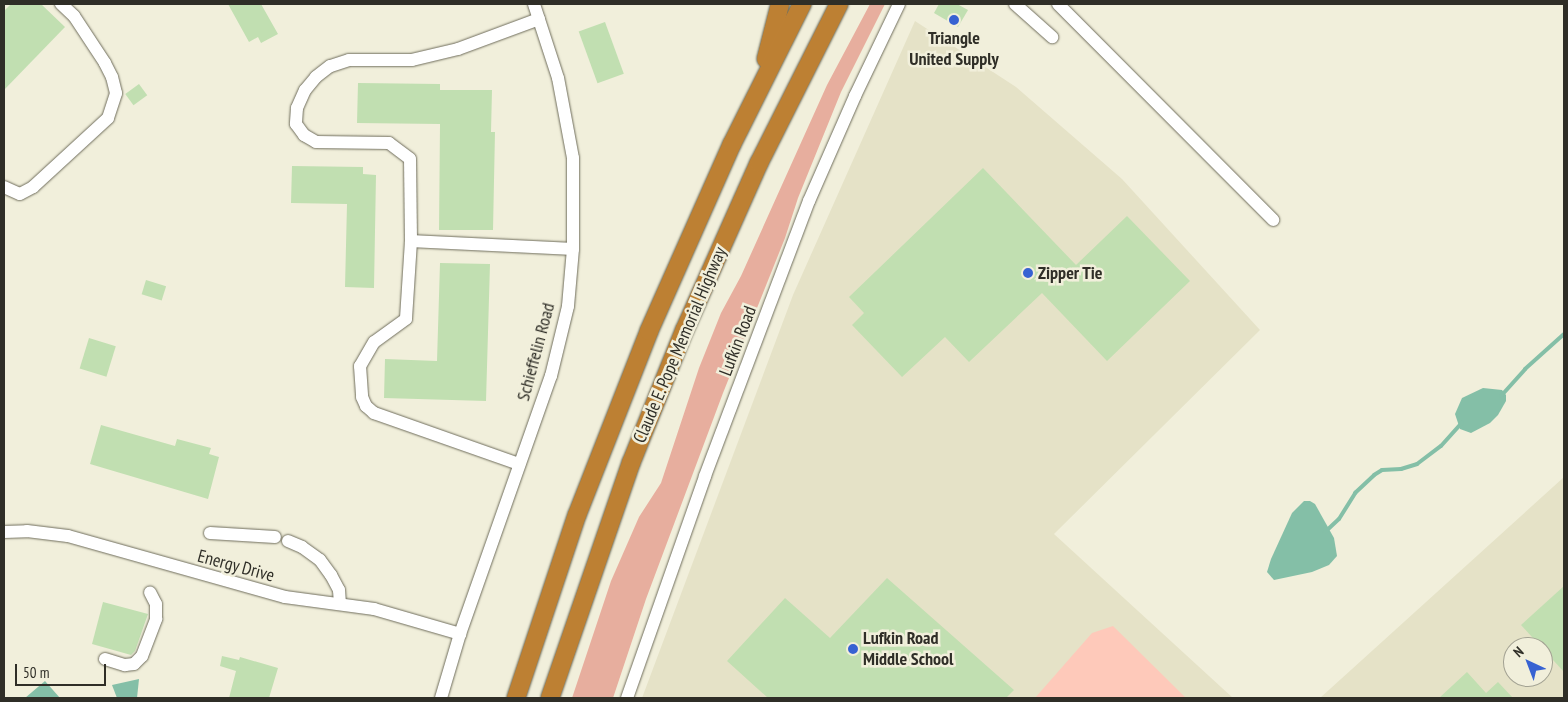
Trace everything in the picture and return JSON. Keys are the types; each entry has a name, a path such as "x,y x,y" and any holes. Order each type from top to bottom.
{"highway":[{"path":"760,85 780,4"},
{"name":"Claude E. Pope Memorial Highway","path":"516,698 577,515 616,412 671,278 760,85 802,4"},
{"name":"Claude E. Pope Memorial Highway","path":"550,698 625,481 686,329 759,163 840,4"}],"street":[{"path":"4,188 20,194 34,187 108,118 116,93 105,63 82,31 74,16 61,4"},
{"name":"Schieffelin Road","path":"441,698 460,634 551,376 568,306 573,248 573,158 558,78 534,4"},
{"name":"Lufkin Road","path":"628,698 705,476 809,201 859,87 899,4"},
{"path":"1015,4 1052,37"},
{"path":"1058,4 1273,220"},
{"path":"519,464 374,413 366,406 362,397 360,366 374,342 406,319 411,240 410,159 389,143 316,142 304,135 296,124 297,108 305,90 316,77 330,66 349,60 412,60 421,58 458,49 539,19"},
{"path":"411,240 573,248"},
{"name":"Energy Drive","path":"4,532 27,531 68,536 285,597 374,609 460,634"},
{"path":"210,533 275,537"},
{"path":"288,542 302,548 320,560 339,590 340,604"},
{"path":"105,659 125,666 134,664 142,656 156,619 156,604 150,592"}],"shaded area":[{"path":"870,4 885,4 841,92 798,198 785,238 723,393 646,599 613,698 572,698 611,581 639,517 661,483 699,368 721,313 741,276 827,85"},
{"path":"915,21 1016,87 1122,179 1260,330 1054,534 1233,698 642,698 793,295"},
{"path":"1483,388 1502,390 1506,395 1506,401 1498,415 1490,423 1471,433 1460,429 1455,414 1462,398"},
{"path":"1564,477 1564,698 1320,698"},
{"path":"1304,501 1310,501 1315,504 1334,538 1337,556 1329,565 1312,572 1274,580 1267,572 1271,559 1292,513"},
{"path":"1113,626 1186,698 1035,698 1092,633"},
{"path":"139,679 137,698 117,698 112,685"},
{"path":"45,681 60,698 25,698"}],"building":[{"path":"11,4 41,4 65,27 4,90 4,11"},
{"path":"228,4 261,4 278,34 261,43 258,37 249,42"},
{"name":"Triangle United Supply","path":"939,4 957,4 968,10 958,27 934,13"},
{"path":"605,22 624,74 597,83 579,32"},
{"path":"358,83 440,84 440,90 492,90 491,132 495,132 493,230 439,230 440,124 357,123"},
{"path":"139,84 147,95 133,105 125,94"},
{"path":"292,166 363,167 363,174 376,175 374,288 345,287 347,204 291,203"},
{"name":"Zipper Tie","path":"983,168 1076,265 1127,216 1190,281 1107,361 1042,293 969,362 945,337 902,377 852,325 864,313 849,297"},
{"path":"440,263 490,264 486,401 384,398 385,359 437,361"},
{"path":"146,280 166,286 162,300 142,294"},
{"path":"89,338 116,346 106,377 80,369"},
{"path":"101,425 175,446 177,439 211,448 209,454 219,457 208,499 90,464"},
{"name":"Lufkin Road Middle School","path":"887,578 1014,690 1006,698 768,698 727,661 785,598 830,638"},
{"path":"1564,586 1564,672 1553,660 1553,637 1532,637 1521,625"},
{"path":"103,602 148,614 135,651 131,655 92,644"},
{"path":"222,656 239,660 240,657 278,668 269,698 229,698 236,671 220,666"},
{"path":"1467,672 1486,693 1498,682 1513,698 1439,698"}],"waterway":[{"path":"1501,396 1525,369 1564,334"},
{"path":"1325,532 1339,519 1355,493 1374,475 1382,470 1401,469 1417,464 1441,446 1462,423"}],"place":[{"name":"Triangle United Supply","path":"954,20"},
{"name":"Zipper Tie","path":"1028,273"},
{"name":"Lufkin Road Middle School","path":"853,649"}]}
